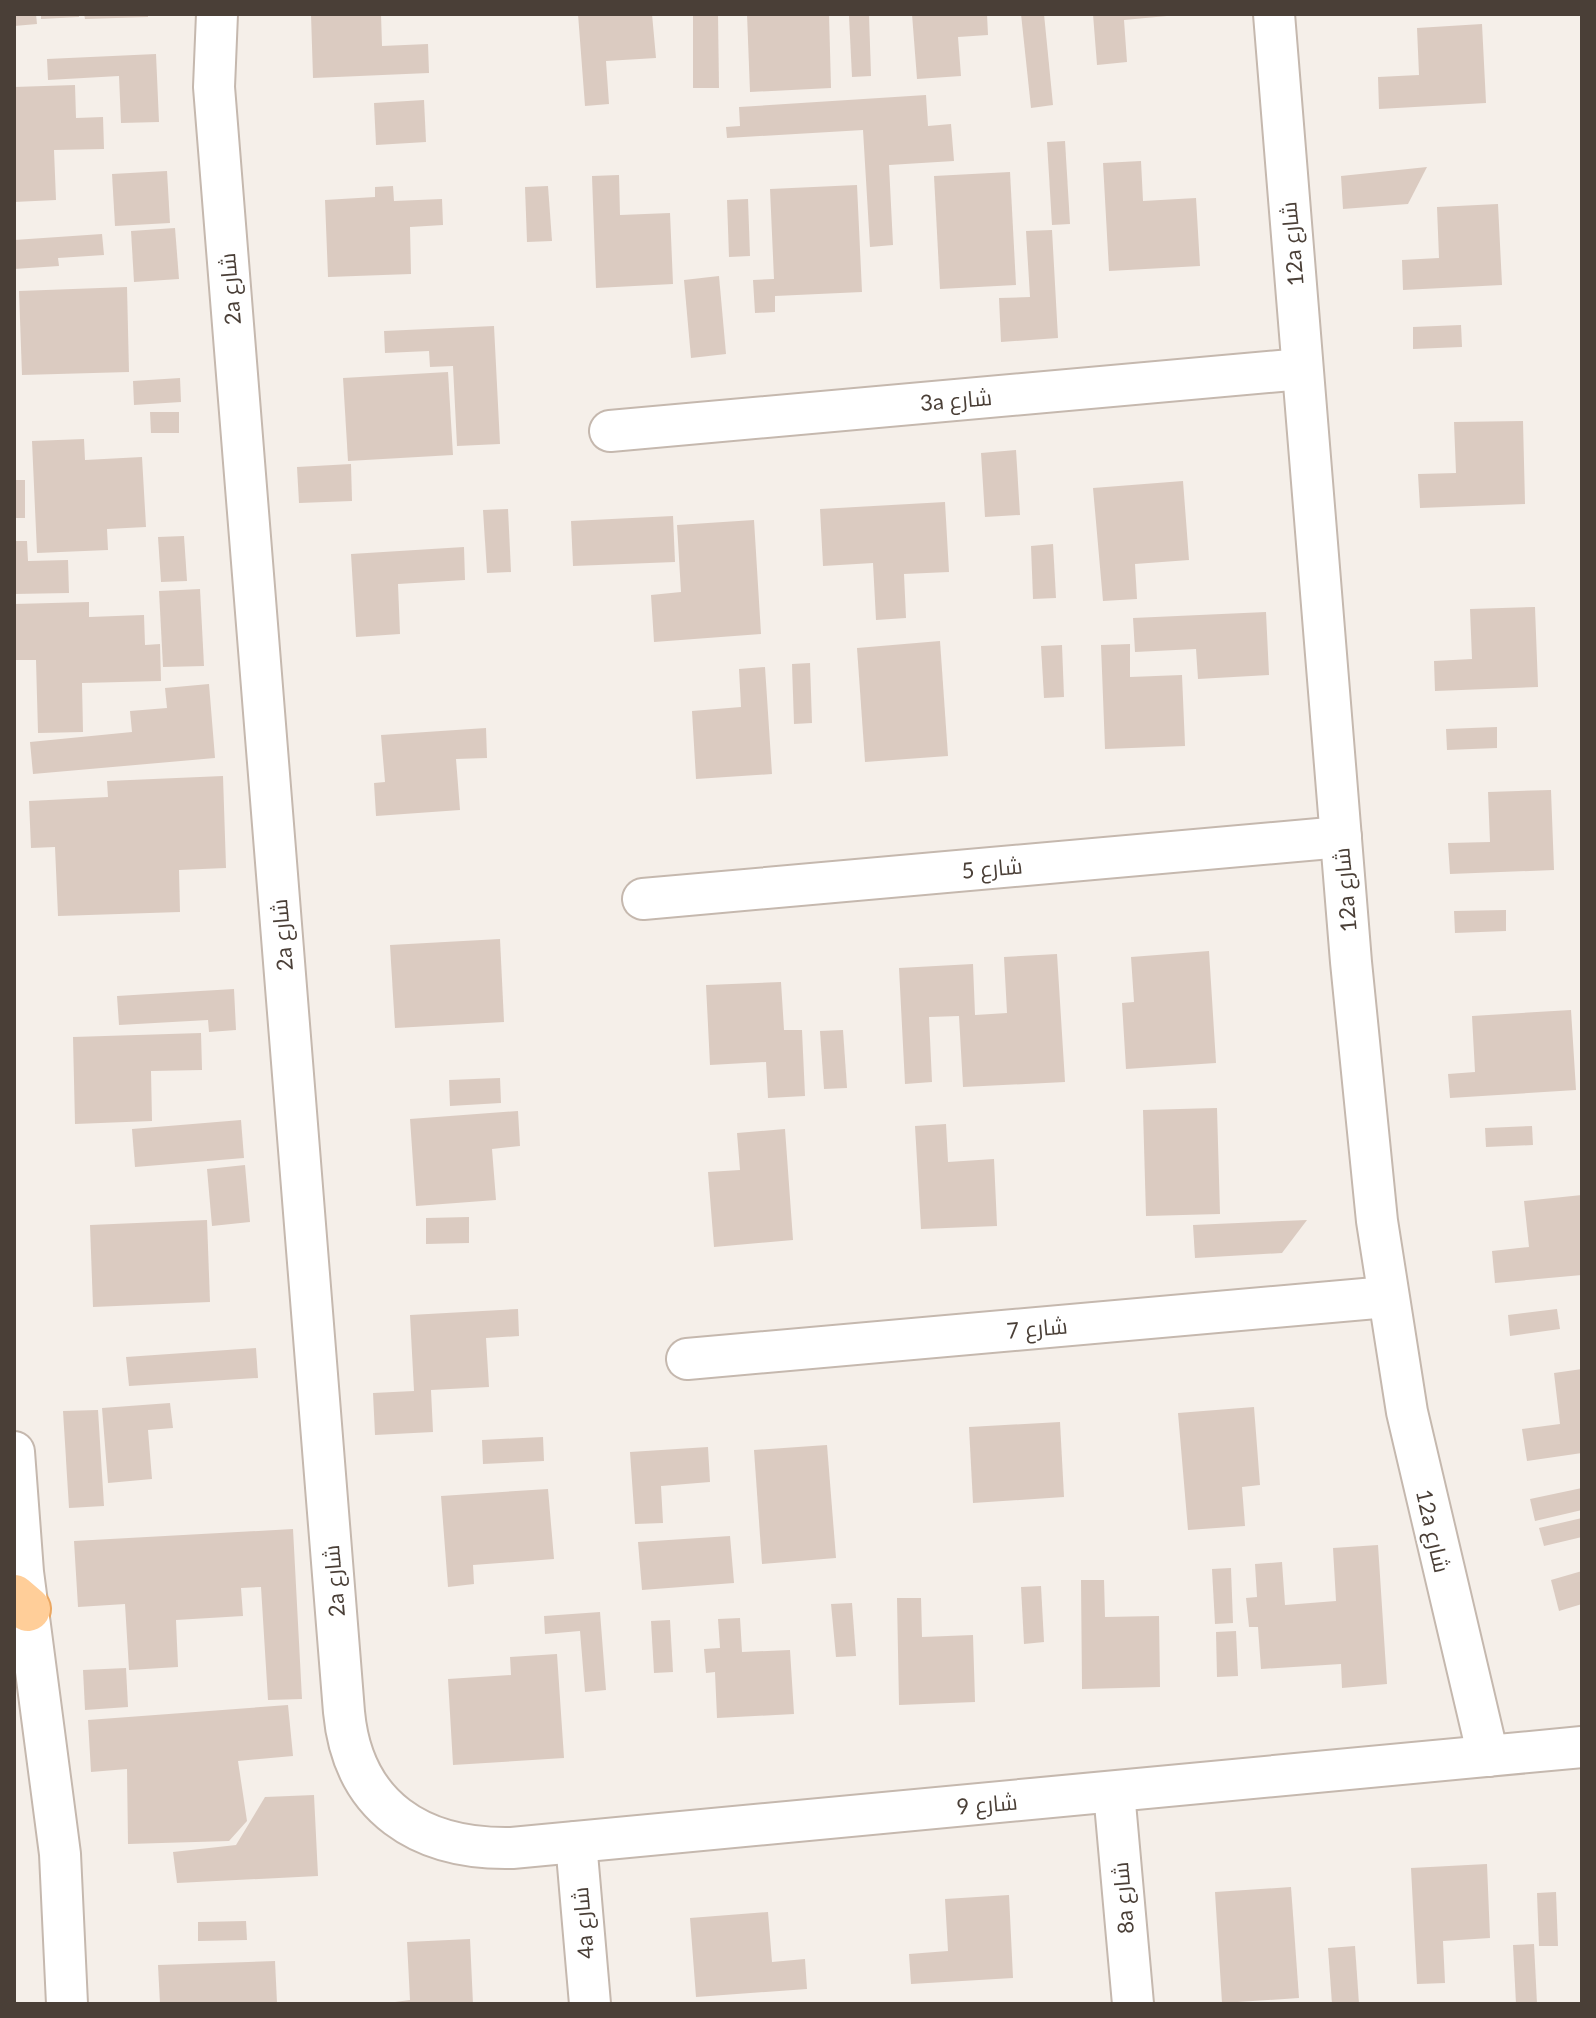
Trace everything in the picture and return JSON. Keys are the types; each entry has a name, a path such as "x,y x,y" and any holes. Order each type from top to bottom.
{"street":[{"name":"12a شارع","path":"1274,14 1341,837 1367,1130 1387,1297 1431,1527 1488,1756"},
{"name":"2a شارع","path":"215,24 214,87 347,1737 365,1783 398,1818"},
{"name":"3a شارع","path":"610,431 1302,369"},
{"name":"شارع 5","path":"643,899 1341,837"},
{"name":"شارع 7","path":"687,1359 1387,1297"},
{"path":"14,1452 21,1603 60,1854 67,2004"},
{"name":"شارع 9","path":"398,1818 438,1839 482,1849 1582,1747"},
{"name":"8a شارع","path":"1114,1792 1133,2004"},
{"name":"4a شارع","path":"576,1842 590,2004"}],"building":[{"path":"14,14 36,14 37,24 14,26"},
{"path":"41,14 79,14 79,17 41,19"},
{"path":"84,14 148,14 148,17 85,19"},
{"path":"311,14 381,14 382,46 428,44 429,73 313,78"},
{"path":"578,14 652,14 656,58 606,61 609,104 585,106"},
{"path":"693,14 718,14 719,88 693,88"},
{"path":"747,14 829,14 831,88 750,92"},
{"path":"912,14 987,14 988,35 958,37 961,76 917,79"},
{"path":"1021,14 1044,14 1053,105 1031,108"},
{"path":"1093,14 1167,16 1124,20 1127,62 1097,65"},
{"path":"869,15 871,76 852,77 849,16"},
{"path":"1482,24 1486,103 1379,109 1378,77 1419,75 1417,28"},
{"path":"156,54 159,122 121,123 119,76 48,80 47,59"},
{"path":"75,85 76,118 103,117 104,149 54,150 56,200 14,202 14,87"},
{"path":"926,95 928,126 951,124 954,161 889,165 893,245 870,247 863,130 727,138 726,127 740,126 739,107"},
{"path":"424,100 426,142 376,145 374,103"},
{"path":"1065,141 1070,224 1052,225 1047,142"},
{"path":"1141,161 1143,201 1196,198 1200,266 1109,271 1103,163"},
{"path":"1427,167 1408,204 1343,209 1341,176"},
{"path":"167,171 170,223 115,226 112,174"},
{"path":"1010,172 1016,285 940,289 934,176"},
{"path":"619,175 620,215 670,213 673,284 596,288 592,176"},
{"path":"857,185 862,292 775,296 775,312 755,313 753,280 774,279 770,189"},
{"path":"393,186 394,201 442,199 443,225 410,227 411,274 328,277 325,200 375,197 375,187"},
{"path":"548,186 552,241 527,242 525,187"},
{"path":"748,199 750,256 729,257 727,200"},
{"path":"1498,204 1502,285 1403,290 1402,260 1439,258 1437,207"},
{"path":"175,228 179,279 134,282 131,231"},
{"path":"1052,230 1058,338 1001,342 999,298 1030,297 1026,231"},
{"path":"102,234 104,255 58,258 59,266 14,269 14,240"},
{"path":"719,276 726,354 691,358 684,280"},
{"path":"127,287 129,372 22,375 19,291"},
{"path":"1461,325 1462,347 1413,349 1413,327"},
{"path":"494,326 500,444 457,446 453,366 430,367 429,351 385,353 384,331"},
{"path":"448,372 453,455 348,461 343,378"},
{"path":"180,378 181,402 134,405 133,381"},
{"path":"150,412 179,412 179,433 151,433"},
{"path":"1523,421 1525,504 1420,508 1418,474 1456,473 1454,422"},
{"path":"84,439 85,460 142,457 146,527 107,529 108,550 37,553 32,441"},
{"path":"1016,450 1020,515 985,517 981,453"},
{"path":"351,464 352,501 299,503 297,467"},
{"path":"14,480 25,480 25,518 14,518"},
{"path":"1183,481 1189,560 1135,564 1137,599 1103,601 1093,488"},
{"path":"945,502 949,572 904,574 906,618 876,620 873,563 823,566 820,509"},
{"path":"508,509 511,572 487,573 483,510"},
{"path":"673,516 675,562 573,566 571,521"},
{"path":"754,520 761,634 654,642 651,595 681,592 677,525"},
{"path":"184,536 187,581 161,582 158,537"},
{"path":"14,541 27,541 28,561 68,560 69,593 14,594"},
{"path":"1053,544 1056,598 1033,599 1031,546"},
{"path":"464,547 465,580 398,584 400,634 356,637 351,554"},
{"path":"200,589 204,666 163,667 159,591"},
{"path":"89,602 89,617 144,615 145,645 160,644 161,681 82,683 83,732 38,733 36,660 15,660 14,604"},
{"path":"1535,607 1538,687 1435,691 1434,661 1472,659 1470,609"},
{"path":"1266,612 1269,675 1198,679 1196,649 1135,652 1133,618"},
{"path":"940,641 948,756 865,762 857,648"},
{"path":"1130,644 1130,677 1182,675 1185,746 1105,749 1101,645"},
{"path":"1062,645 1064,697 1044,698 1041,646"},
{"path":"810,663 812,723 794,724 792,664"},
{"path":"765,667 772,774 696,779 692,711 741,707 739,669"},
{"path":"209,684 215,758 33,774 30,742 132,732 130,711 167,708 165,688"},
{"path":"1497,727 1497,748 1447,750 1446,729"},
{"path":"486,728 487,758 456,759 460,810 376,816 374,783 385,782 381,735"},
{"path":"223,776 226,868 179,870 180,912 58,916 55,847 31,848 29,801 108,797 107,781"},
{"path":"1551,790 1554,870 1450,874 1448,843 1490,842 1488,792"},
{"path":"1506,910 1506,931 1455,933 1454,911"},
{"path":"500,939 504,1022 395,1028 390,945"},
{"path":"1209,951 1216,1063 1126,1069 1122,1003 1134,1002 1131,957"},
{"path":"1057,954 1065,1082 963,1087 959,1016 929,1017 932,1082 905,1084 899,968 973,964 975,1015 1007,1013 1004,957"},
{"path":"781,982 784,1030 802,1030 805,1096 768,1098 766,1062 710,1065 706,985"},
{"path":"234,989 236,1030 209,1032 208,1020 119,1025 117,996"},
{"path":"1571,1010 1576,1090 1450,1098 1448,1074 1475,1072 1472,1016"},
{"path":"843,1030 847,1088 824,1089 820,1031"},
{"path":"201,1033 202,1070 151,1071 152,1121 75,1124 73,1037"},
{"path":"500,1078 501,1103 450,1106 449,1080"},
{"path":"1217,1108 1220,1214 1146,1216 1143,1110"},
{"path":"518,1111 520,1146 492,1149 496,1200 416,1206 410,1119"},
{"path":"241,1120 244,1158 135,1167 132,1129"},
{"path":"946,1124 948,1162 994,1159 997,1226 921,1229 915,1126"},
{"path":"1532,1126 1533,1145 1486,1147 1485,1128"},
{"path":"785,1129 793,1240 714,1247 708,1172 740,1170 737,1133"},
{"path":"245,1165 250,1222 212,1226 207,1169"},
{"path":"1582,1195 1582,1275 1495,1283 1492,1251 1529,1247 1524,1201"},
{"path":"469,1217 469,1243 426,1244 426,1218"},
{"path":"207,1220 210,1302 93,1307 90,1225"},
{"path":"1307,1220 1282,1253 1195,1258 1193,1225"},
{"path":"518,1309 519,1336 486,1338 489,1387 431,1390 433,1432 375,1435 373,1393 414,1391 410,1315"},
{"path":"1557,1309 1560,1329 1510,1336 1508,1315"},
{"path":"256,1348 258,1378 129,1386 126,1357"},
{"path":"1582,1369 1582,1453 1527,1461 1522,1429 1560,1424 1554,1373"},
{"path":"170,1403 173,1428 148,1430 152,1479 108,1483 102,1408"},
{"path":"1254,1407 1260,1485 1242,1487 1245,1526 1188,1530 1178,1413"},
{"path":"98,1410 104,1506 69,1508 63,1411"},
{"path":"1060,1422 1064,1497 973,1503 969,1427"},
{"path":"543,1437 544,1461 483,1464 482,1440"},
{"path":"827,1445 836,1558 762,1564 754,1450"},
{"path":"708,1447 710,1482 661,1486 663,1523 635,1524 630,1452"},
{"path":"1582,1488 1582,1510 1535,1521 1530,1499"},
{"path":"548,1489 554,1559 473,1565 474,1584 448,1587 441,1496"},
{"path":"1582,1518 1582,1537 1544,1546 1539,1528"},
{"path":"293,1529 302,1699 268,1700 261,1587 241,1588 243,1616 176,1620 178,1667 129,1670 125,1604 78,1607 74,1541"},
{"path":"730,1536 734,1583 642,1590 638,1542"},
{"path":"1378,1545 1387,1684 1342,1688 1341,1664 1261,1669 1258,1627 1249,1627 1246,1598 1257,1597 1255,1564 1282,1562 1285,1605 1336,1601 1333,1548"},
{"path":"1231,1568 1233,1623 1215,1624 1212,1569"},
{"path":"1582,1571 1582,1604 1559,1611 1551,1580"},
{"path":"1081,1580 1104,1580 1105,1617 1159,1616 1160,1687 1082,1689"},
{"path":"1041,1586 1044,1642 1024,1644 1021,1587"},
{"path":"897,1598 921,1598 922,1637 973,1635 975,1702 899,1705"},
{"path":"852,1603 856,1656 836,1657 831,1604"},
{"path":"600,1612 606,1690 585,1692 580,1631 545,1634 544,1616"},
{"path":"740,1618 742,1652 790,1650 794,1714 717,1718 715,1672 706,1673 704,1649 720,1648 718,1619"},
{"path":"670,1620 673,1672 654,1673 651,1621"},
{"path":"1236,1631 1238,1676 1217,1677 1216,1632"},
{"path":"557,1654 564,1758 453,1765 448,1679 511,1675 510,1657"},
{"path":"126,1668 128,1707 85,1710 83,1670"},
{"path":"288,1705 293,1756 238,1761 247,1821 229,1841 128,1844 127,1769 91,1772 88,1720"},
{"path":"314,1795 318,1876 177,1883 173,1852 236,1845 265,1797"},
{"path":"1487,1864 1490,1938 1443,1941 1445,1983 1417,1984 1411,1868"},
{"path":"1291,1887 1299,1998 1222,2003 1215,1892"},
{"path":"1556,1892 1558,1946 1539,1946 1537,1893"},
{"path":"1009,1895 1013,1978 911,1984 909,1954 948,1951 945,1899"},
{"path":"768,1912 772,1962 805,1959 807,1989 696,1997 690,1918"},
{"path":"246,1921 247,1940 198,1941 198,1922"},
{"path":"470,1939 473,2004 380,2004 410,2000 407,1942"},
{"path":"1534,1944 1537,2004 1516,2004 1513,1945"},
{"path":"1355,1946 1359,2004 1332,2004 1328,1948"},
{"path":"275,1961 277,2003 160,2004 158,1965"}]}
